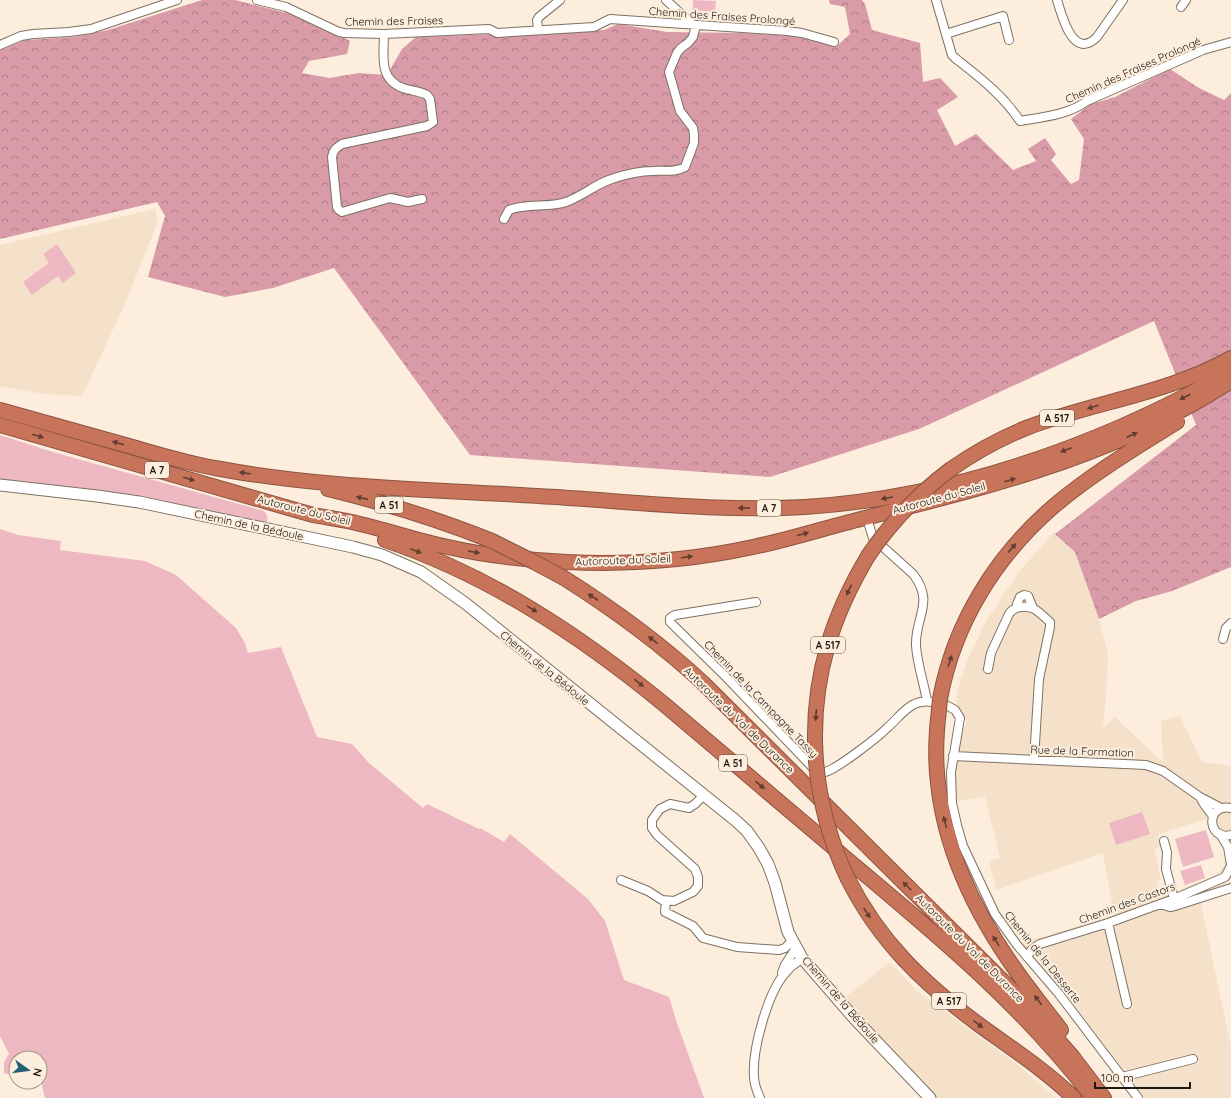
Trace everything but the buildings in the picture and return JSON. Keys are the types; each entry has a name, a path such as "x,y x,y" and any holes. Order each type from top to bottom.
{"highway":[{"name":"A 517","path":"1074,1098 1048,1074 978,1024 919,976 875,926 855,894 833,845 823,808 816,770 815,717 818,690 827,646 838,614 849,590 868,556 903,511 927,487 951,469 988,446 1027,428 1052,419 1171,384 1203,372 1231,358"},
{"name":"Autoroute du Soleil","path":"0,410 213,468 283,479 717,508 784,507 846,503 911,493 983,477 1027,464 1078,445 1150,414 1191,394 1231,370"},
{"name":"Autoroute du Soleil","path":"0,425 313,515 359,524 450,548 505,557 568,562 610,563 660,560 713,554 765,544 964,493 1036,472 1087,454 1134,434 1190,406 1231,381"},
{"path":"1112,1098 1018,973 991,932 969,890 952,848 941,806 936,759 938,704 950,661 968,614 991,575 1024,535 1054,506 1084,483 1120,458 1231,387"},
{"name":"Autoroute du Val de Durance","path":"283,479 396,506 460,528 492,541 564,578 634,625 703,683 1028,1006 1067,1051 1104,1098"},
{"name":"Autoroute du Val de Durance","path":"313,515 403,546 472,576 548,619 617,666 966,960 1036,1030 1067,1065 1092,1098"}],"street":[{"path":"0,45 20,36 91,29 177,0"},
{"name":"Chemin des Fraises","path":"257,0 286,6 339,32 384,34 489,29 496,33 538,29"},
{"path":"538,29 539,17 560,0"},
{"path":"504,219 509,210 517,207 565,203 605,182 634,173 651,171 672,172 685,167 694,142 694,135 692,128 680,111 670,72 677,53 693,37 694,24 666,0"},
{"path":"936,0 946,34 1003,16 1009,40"},
{"path":"1058,0 1063,20 1072,38 1081,44 1087,44 1096,38 1123,0"},
{"path":"1181,7 1186,0"},
{"name":"Chemin des Fraises Prolongé","path":"538,29 594,26 610,19 795,32 834,42"},
{"path":"384,34 384,70 396,85 428,95 430,99 433,122 427,126 342,144 335,148 332,157 337,206 342,212 390,198 408,202 422,199"},
{"name":"Chemin des Fraises Prolongé","path":"946,34 954,58 996,92 1012,109 1020,121 1078,108 1087,101 1203,50 1231,42"},
{"name":"Chemin de la Bédoule","path":"0,485 138,502 353,547 400,562 421,572 465,603 702,797"},
{"name":"Chemin de la Bédoule","path":"0,492 138,507 363,555 409,572 439,590 702,797 735,820 747,831 768,864 795,953 840,1010 921,1098"},
{"path":"869,525 873,538 913,574 919,581 923,591 924,601 916,645 938,704"},
{"path":"1017,607 1020,597 1024,594 1028,596 1033,608 1050,624 1039,679 1034,760"},
{"name":"Chemin de la Campagne Tassy","path":"756,602 675,615 670,618 670,622 727,678 814,770 822,773 836,766 878,737 908,707 938,704"},
{"path":"988,669 992,648 1011,611 1017,607 1033,608"},
{"path":"1223,639 1226,628 1231,623"},
{"name":"Chemin de la Desserte","path":"938,704 955,710 960,718 951,772 952,803 963,846 995,914 1009,935 1059,994 1138,1098"},
{"name":"Rue de la Formation","path":"953,756 1152,766 1163,771 1200,797 1221,808"},
{"path":"621,880 648,891 666,901 674,901 693,892 698,886 698,877 695,870 657,835 652,828 652,820 660,809 670,804 689,808 702,797"},
{"name":"Rue de la Formation","path":"1200,797 1213,816 1213,826 1220,834"},
{"path":"1213,816 1216,811 1221,808 1231,808"},
{"path":"1220,834 1227,836 1231,835"},
{"name":"Chemin des Castors","path":"1027,957 1032,950 1040,944 1108,924 1174,899 1225,877 1231,866 1228,847 1220,834"},
{"path":"1164,841 1167,852 1166,869 1174,899"},
{"path":"1159,904 1170,907 1175,906 1231,888"},
{"path":"666,901 665,912 693,926 703,938 737,947 779,950 785,948 795,953 785,965 765,1013 758,1035 754,1075 756,1088 760,1098"},
{"path":"1108,924 1126,1004"},
{"name":"Chemin de la Bédoule","path":"795,953 930,1098"},
{"path":"1122,1076 1193,1059"}],"shaded area":[{"path":"693,0 716,1 715,12 693,10"},
{"path":"155,209 157,224 123,308 82,396 46,394 0,386 0,245"},
{"path":"57,244 76,273 63,283 58,276 32,295 23,282 49,263 43,254"},
{"path":"0,435 53,452 264,511 267,516 267,521 265,525 0,481"},
{"path":"0,529 18,535 61,541 60,550 145,561 176,575 236,628 245,643 248,653 281,647 317,737 352,744 369,763 423,808 427,804 479,829 480,828 504,842 510,834 588,899 605,921 624,980 669,997 704,1098 45,1098 43,1090 48,1090 48,1050 8,1050 8,1052 0,1036"},
{"path":"1054,532 1075,552 1099,619 1108,653 1103,728 1115,717 1163,762 1161,721 1180,716 1202,762 1231,766 1231,879 1221,887 1199,894 1231,1047 1231,1098 1144,1098 1040,960 1020,944 1114,915 1103,853 996,890 989,861 1000,858 985,797 958,801 954,770 962,732 967,723 964,713 957,706 957,692 967,661 986,621 1018,573","holes":["1209,818 1209,823 1219,837 1224,849 1226,855 1224,866 1216,875 1162,897 1157,881 1161,880 1154,848 1157,849 1161,846 1158,834"]},
{"path":"1142,812 1150,834 1116,845 1109,823"},
{"path":"1206,830 1214,857 1183,867 1175,839"},
{"path":"1201,865 1205,878 1185,885 1180,871"},
{"path":"890,962 917,991 1014,1062 1056,1098 934,1098 843,999"},
{"path":"8,1056 8,1074 4,1073 4,1062"}],"green space":[{"path":"202,0 235,0 291,14 350,41 347,54 309,61 302,73 329,78 359,73 387,75 402,49 416,37 604,30 618,24 667,32 741,33 795,36 836,47 850,34 845,7 830,4 829,0 862,0 865,4 872,30 920,43 923,82 940,78 958,97 937,110 955,146 976,134 1013,170 1036,161 1028,149 1045,138 1056,154 1051,160 1071,184 1079,180 1084,139 1071,119 1091,104 1115,97 1170,69 1199,88 1224,100 1231,93 1231,567 1172,591 1136,601 1099,619 1075,552 1055,534 1196,425 1154,321 919,429 770,477 470,455 334,268 273,288 225,297 148,277 165,216 157,202 0,239 0,50 25,40 73,37 108,30"}]}
